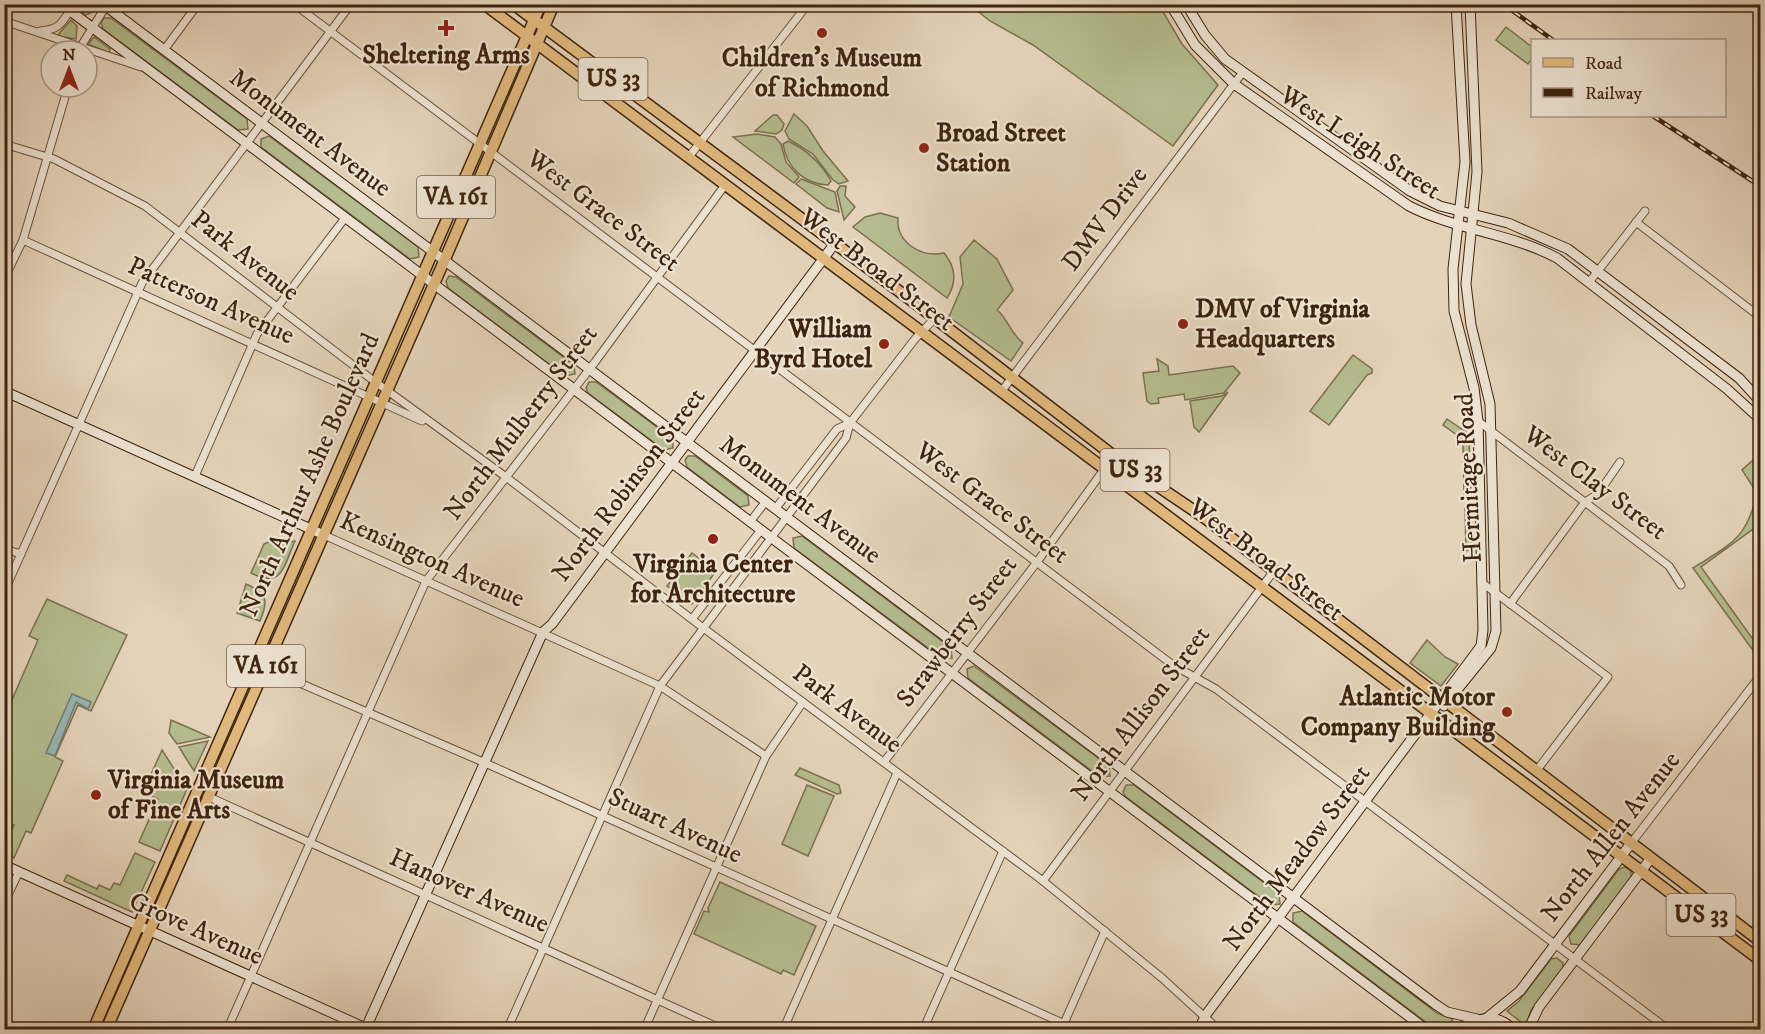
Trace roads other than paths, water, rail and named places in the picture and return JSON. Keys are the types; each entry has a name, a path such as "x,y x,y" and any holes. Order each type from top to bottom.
{"main road":[{"name":"West Broad Street","path":"484,4 1761,960"},
{"name":"West Broad Street","path":"513,4 835,243 1119,460 1205,518 1761,941"},
{"name":"North Arthur Ashe Boulevard","path":"93,1029 202,793 265,667 434,285 537,44 541,4"},
{"name":"North Arthur Ashe Boulevard","path":"106,1029 150,931 253,663 369,395 527,36 554,4"}],"street":[{"name":"Monument Avenue","path":"61,4 73,8 91,27 146,69 1426,1029"},
{"path":"164,50 198,4"},
{"name":"West Grace Street","path":"294,4 1173,665 1216,689 1669,1029"},
{"path":"4,592 138,291 351,4"},
{"path":"688,158 808,4"},
{"name":"West Leigh Street","path":"1170,4 1195,45 1234,84 1409,206 1459,225 1544,251 1590,282 1727,389 1757,416"},
{"name":"West Leigh Street","path":"1186,4 1217,51 1410,191 1440,206 1508,223 1546,237 1568,249 1739,378 1761,403"},
{"name":"Hermitage Road","path":"1456,4 1465,162 1453,269 1454,311 1474,388 1478,421 1481,582"},
{"name":"Hermitage Road","path":"1470,4 1478,149 1473,228 1466,284 1468,307 1488,389 1496,593"},
{"name":"Monument Avenue","path":"105,5 1447,1012 1477,1019"},
{"path":"84,39 105,5"},
{"path":"40,31 58,27 73,8"},
{"path":"4,21 40,31 55,39"},
{"path":"99,55 146,69"},
{"name":"DMV Drive","path":"1001,392 1243,72"},
{"path":"4,279 7,266 23,240 65,99"},
{"name":"Park Avenue","path":"4,144 48,157 145,206 375,382 385,395 442,431 506,477 702,627 1043,880 1219,1029"},
{"name":"North Mulberry Street","path":"227,1029 426,581 590,368 725,185"},
{"path":"1590,282 1645,211"},
{"path":"195,476 253,343 345,218"},
{"path":"1636,222 1761,317"},
{"name":"Patterson Avenue","path":"23,240 369,395 385,395"},
{"name":"North Robinson Street","path":"367,1029 424,894 543,632 552,624 835,243"},
{"path":"507,1029 660,686 702,627 846,438 850,423 934,319"},
{"name":"Kensington Avenue","path":"4,391 660,686 766,756"},
{"path":"1757,416 1761,403"},
{"name":"West Clay Street","path":"1478,421 1669,566 1681,585"},
{"path":"777,508 837,429 850,423"},
{"path":"1510,604 1586,502 1598,494 1620,462"},
{"name":"Strawberry Street","path":"884,762 1037,562 1105,468"},
{"path":"750,522 766,501"},
{"path":"692,619 760,530"},
{"path":"4,549 21,554"},
{"name":"North Allison Street","path":"1043,880 1274,572"},
{"path":"1481,582 1608,677 1537,770"},
{"name":"North Meadow Street","path":"1445,700 1481,646 1481,582"},
{"name":"North Meadow Street","path":"1199,1029 1205,1016 1432,714 1494,643 1496,593"},
{"name":"Stuart Avenue","path":"253,663 601,814 949,972 1062,1026 1078,1029"},
{"name":"North Allen Avenue","path":"1488,1017 1520,991 1761,676"},
{"path":"644,1029 766,756 803,702"},
{"path":"783,1029 897,773"},
{"name":"Hanover Avenue","path":"202,793 724,1029"},
{"path":"923,1029 1003,851"},
{"name":"North Allen Avenue","path":"1528,1029 1539,1007 1576,961 1651,858"},
{"name":"Grove Avenue","path":"4,865 367,1029"},
{"path":"4,903 19,872"},
{"path":"1062,1026 1105,931"},
{"path":"1459,1029 1477,1019 1488,1017 1500,1020 1514,1029"},
{"path":"4,1025 15,1029"}],"water":[{"path":"72,694 91,702 88,709 76,702 55,756 46,753"}],"railway":[{"path":"1503,4 1552,39"},
{"path":"1655,117 1760,186"}],"place":[{"name":"Sheltering Arms","path":"446,28"},
{"name":"Children's Museum of Richmond","path":"822,33"},
{"name":"Broad Street Station","path":"924,148"},
{"name":"DMV of Virginia Headquarters","path":"1183,324"},
{"name":"William Byrd Hotel","path":"884,344"},
{"name":"Virginia Center for Architecture","path":"713,539"},
{"name":"Atlantic Motor Company Building","path":"1507,712"},
{"name":"Virginia Museum of Fine Arts","path":"96,795"}]}
